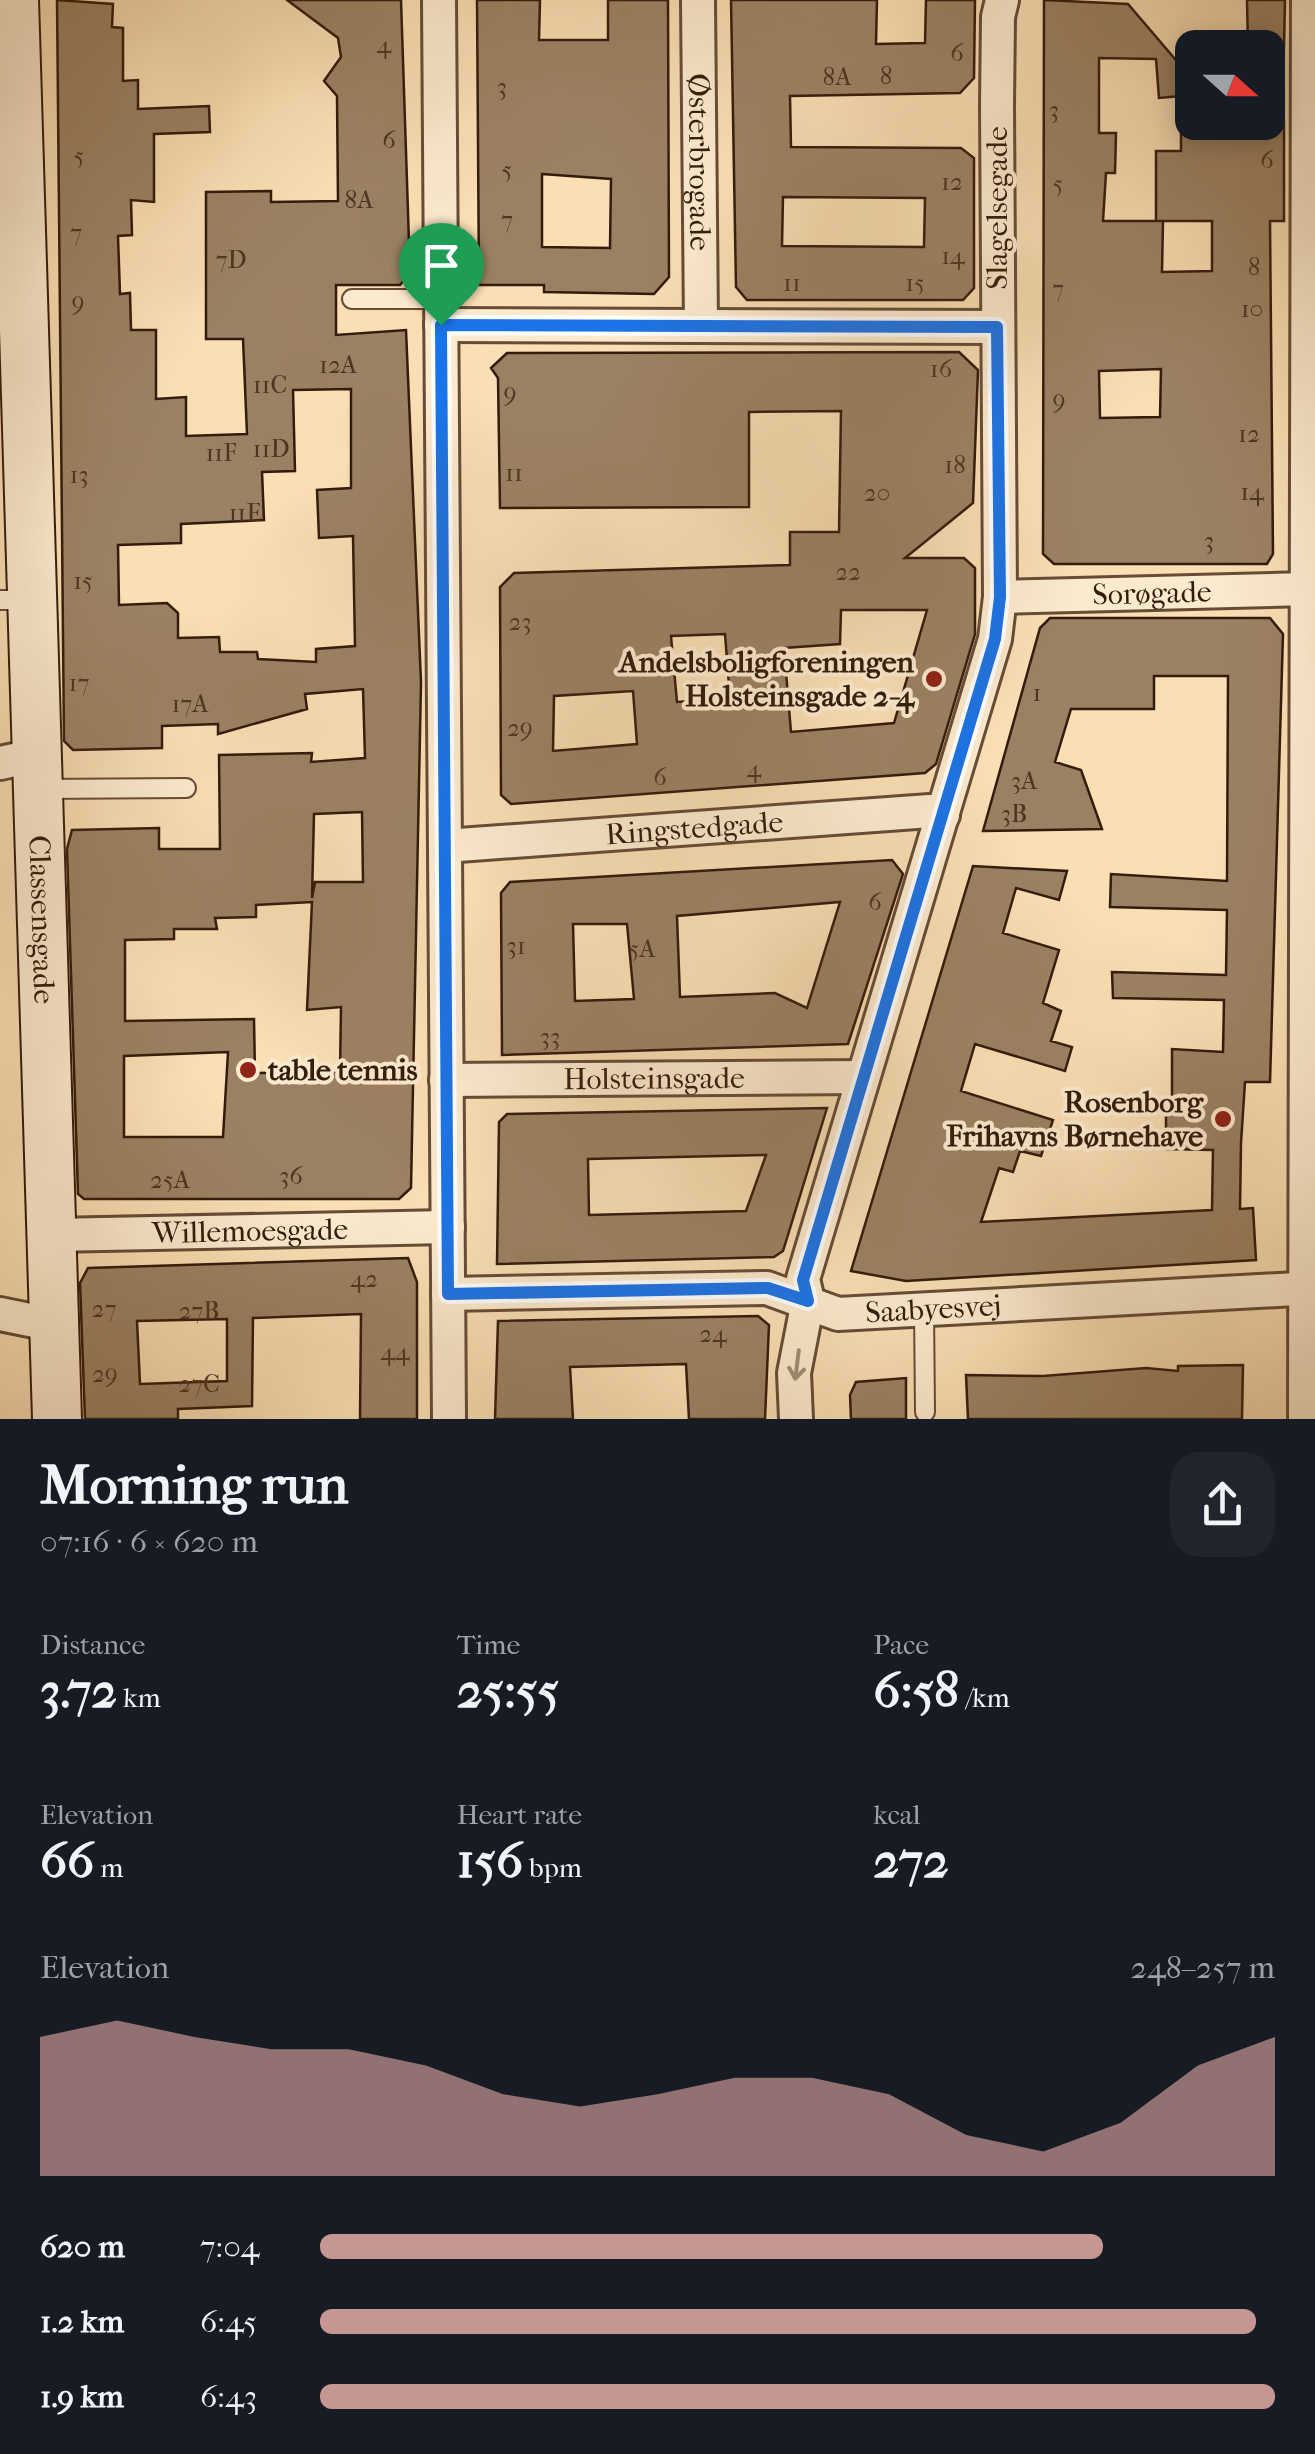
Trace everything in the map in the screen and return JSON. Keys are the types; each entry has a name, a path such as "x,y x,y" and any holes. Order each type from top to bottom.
{"street":[{"name":"Classensgade","path":"14,0 16,600 52,1235 57,1419"},
{"path":"439,0 449,1419"},
{"name":"Østerbrogade","path":"698,0 701,326"},
{"name":"Slagelsegade","path":"1000,597 997,52 1002,0"},
{"path":"1306,1419 1310,1004 1306,588 1308,0"},
{"path":"441,312 701,326 997,327"},
{"name":"Sorøgade","path":"1000,597 1306,588"},
{"path":"796,1419 794,1374 808,1301 803,1280 995,639 1000,597"},
{"name":"Ringstedgade","path":"445,846 930,812 943,816"},
{"name":"Holsteinsgade","path":"446,1080 863,1076"},
{"name":"Willemoesgade","path":"52,1235 448,1227"},
{"name":"Saabyesvej","path":"448,1294 768,1288 838,1314 1309,1289"},
{"path":"0,1314 54,1325"}],"lane":[{"path":"352,299 441,312"},
{"path":"25,769 186,788"},
{"path":"924,1310 925,1412"}],"building":[{"path":"57,0 113,4 112,27 123,28 123,81 138,80 138,109 209,106 210,132 154,134 154,202 131,200 132,235 118,236 120,294 130,293 131,330 156,330 156,399 186,397 186,436 247,434 243,339 206,339 206,192 271,191 271,202 338,201 337,96 324,81 341,57 338,38 287,0 401,0 410,273 400,285 336,285 336,335 406,330 421,682 411,1188 399,1199 84,1199 78,1194 67,849 72,830 159,828 159,849 220,849 219,755 312,753 311,762 365,758 363,689 305,694 307,709 218,734 218,724 162,726 162,748 73,750 64,741","holes":["351,389 351,488 317,490 319,538 353,536 355,646 316,649 316,662 258,659 257,652 220,652 219,637 178,638 178,613 167,603 119,605 118,545 181,543 181,524 264,520 262,472 295,471 293,390","362,812 363,882 315,882 312,898 314,814","312,902 307,1010 341,1007 340,1072 255,1073 254,1019 125,1021 125,940 174,939 174,929 217,929 215,918 256,917 256,905","228,1052 223,1137 124,1137 124,1056"]},
{"path":"477,0 540,0 539,40 608,40 608,0 668,0 669,277 654,294 544,292 544,285 479,285","holes":["542,174 611,179 610,248 542,247"]},
{"path":"731,0 877,0 876,44 925,43 926,0 975,0 974,78 960,93 790,96 791,147 961,148 974,158 974,288 963,300 747,300 736,287","holes":["783,197 925,198 924,247 782,246"]},
{"path":"1044,0 1128,4 1175,59 1175,97 1159,98 1156,59 1099,58 1099,133 1116,133 1115,173 1106,173 1103,221 1156,221 1156,151 1181,151 1181,140 1284,140 1284,221 1270,221 1273,554 1267,564 1054,564 1043,554","holes":["1163,221 1212,221 1212,271 1162,272","1161,369 1160,417 1100,418 1099,371"]},
{"path":"1247,0 1285,0 1284,30 1248,30"},
{"path":"959,352 978,370 973,503 905,558 964,558 975,568 975,634 936,764 925,773 511,804 501,795 500,587 514,573 790,565 790,532 839,532 841,411 749,412 749,507 500,508 498,378 491,368 507,353","holes":["841,610 927,610 894,723 791,732 784,648 840,644","725,634 730,698 677,702 671,636","633,691 637,744 553,751 554,696"]},
{"path":"1050,618 1270,618 1283,634 1270,1082 1245,1082 1241,1143 1240,1209 1253,1208 1256,1260 906,1281 851,1271 973,866 1067,871 1059,900 1016,888 1003,933 1059,950 1043,1003 1061,1011 1051,1041 1072,1047 1065,1071 975,1044 961,1091 1053,1120 1041,1156 1020,1151 1013,1172 999,1168 981,1222 1212,1210 1213,1150 1166,1149 1166,1097 1172,1097 1172,1049 1223,1052 1224,1000 1113,998 1112,972 1226,975 1227,910 1110,907 1111,874 1227,881 1228,676 1154,676 1154,709 1071,709 1055,762 1081,770 1102,829 983,831 1040,628"},
{"path":"892,860 903,874 848,1044 502,1055 501,893 510,882","holes":["840,902 807,1008 775,993 680,997 677,916","573,924 627,924 634,999 575,1001"]},
{"path":"827,1108 783,1251 774,1257 497,1264 499,1122 507,1114","holes":["766,1155 746,1211 589,1215 588,1159"]},
{"path":"408,1258 417,1282 417,1419 360,1419 361,1314 253,1318 252,1406 178,1409 178,1419 85,1419 80,1283 88,1268","holes":["227,1319 227,1381 140,1384 137,1321"]},
{"path":"758,1316 769,1325 765,1419 689,1419 686,1364 570,1367 573,1419 495,1419 498,1321"},
{"path":"1243,1365 1242,1419 968,1419 966,1375 1043,1376"},
{"path":"906,1378 906,1419 851,1419 850,1395 856,1382"}],"place":[{"name":"Andelsboligforeningen Holsteinsgade 2-4","path":"934,679"},
{"name":"table tennis","path":"248,1070"},
{"name":"Rosenborg Frihavns Børnehave","path":"1223,1119"}],"route":[{"path":"441,325 997,327 1000,597 995,639 803,1280 808,1301 768,1288 448,1294 441,325"}]}
